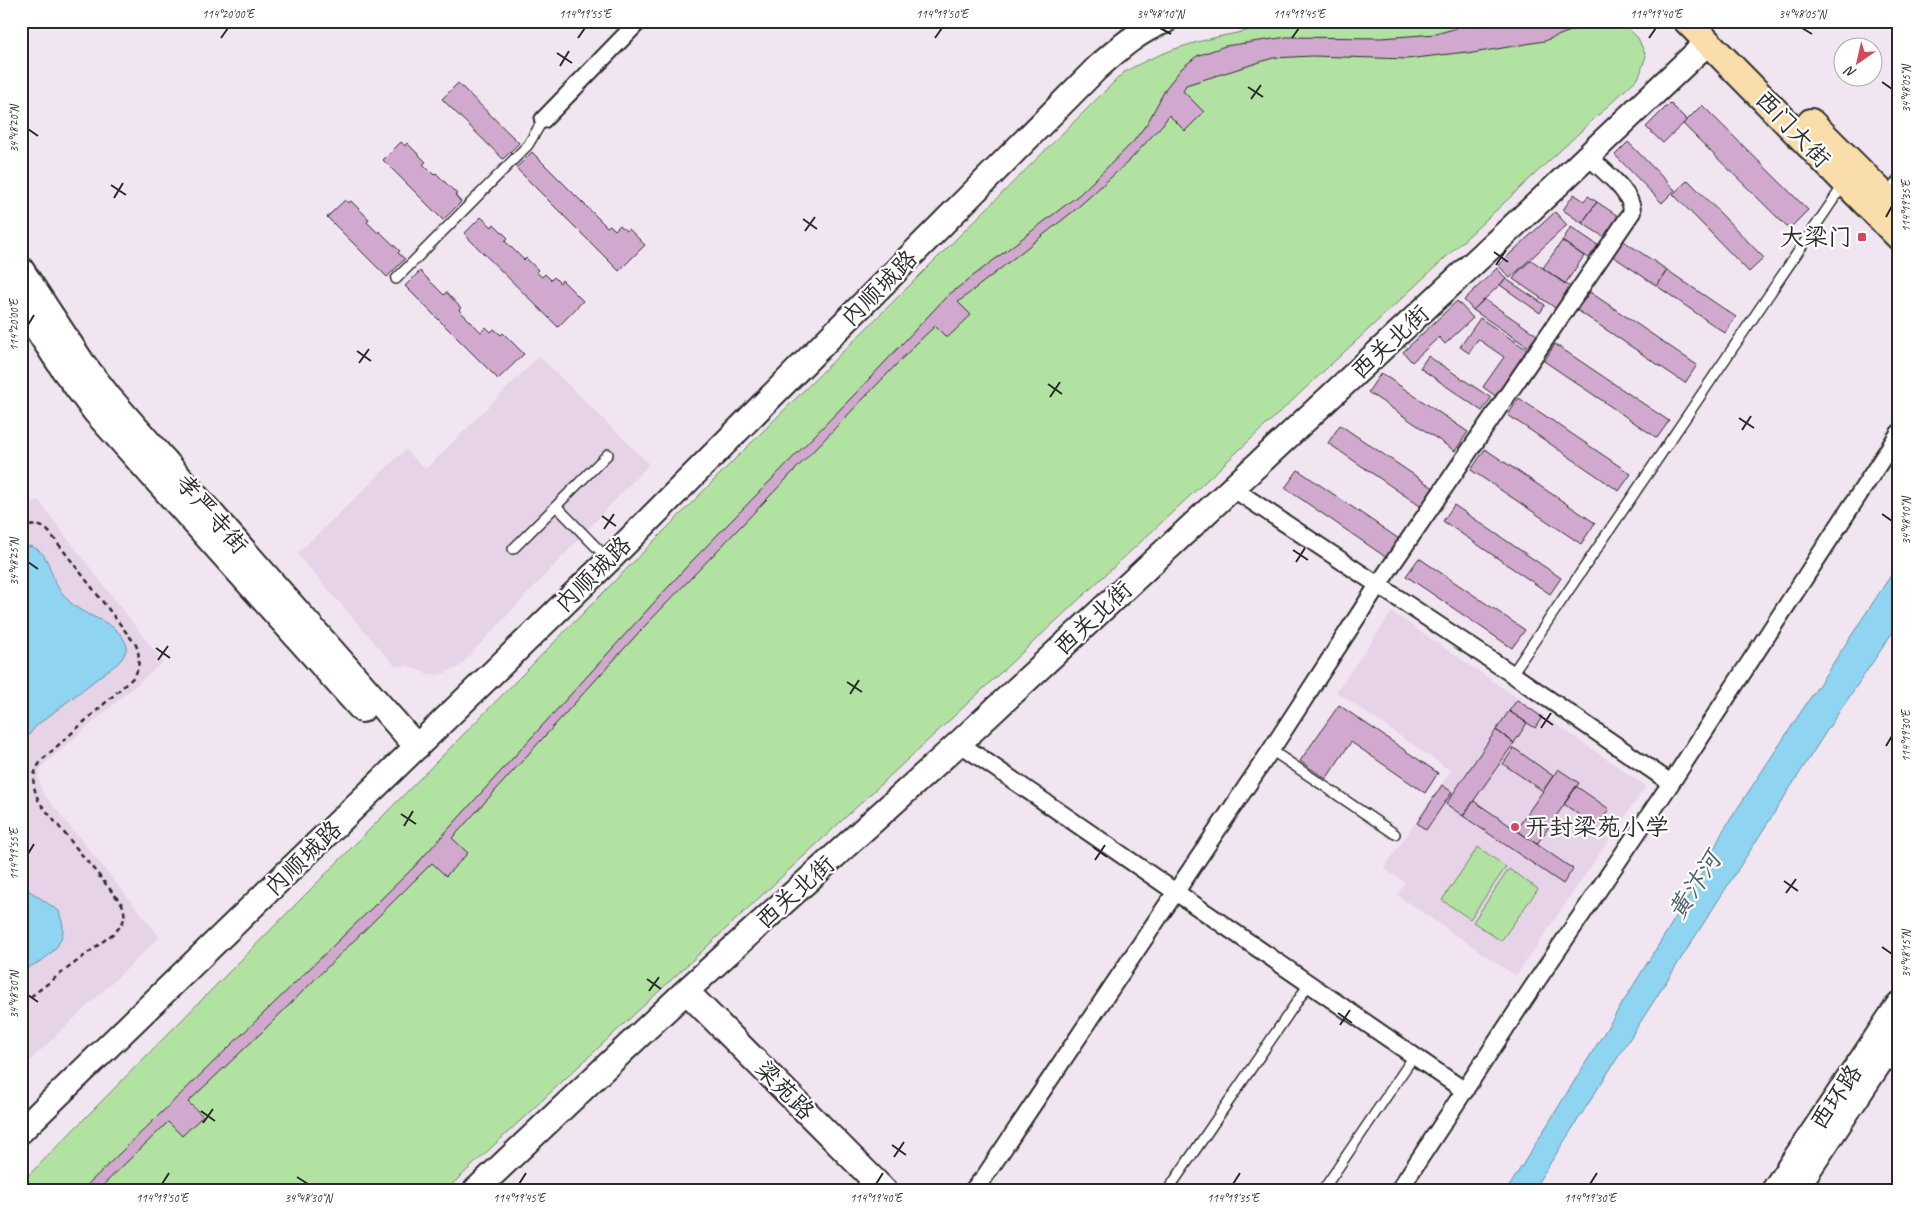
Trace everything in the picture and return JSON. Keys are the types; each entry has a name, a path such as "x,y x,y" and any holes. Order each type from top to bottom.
{"main road":[{"name":"西门大街","path":"1687,21 1710,32 1895,197"},
{"name":"西门大街","path":"1710,32 1845,182 1899,237"}],"street":[{"path":"543,120 639,21"},
{"name":"内顺城路","path":"21,1131 608,560 1097,68 1121,46 1165,21"},
{"name":"西关北街","path":"476,1190 686,991 959,743 1588,156 1710,32"},
{"path":"973,1190 985,1176 1176,892 1378,585 1632,212 1632,204 1628,195 1588,156"},
{"name":"孝严寺街","path":"21,269 70,346 110,398 411,753"},
{"name":"孝严寺街","path":"21,305 63,369 96,413 411,753"},
{"path":"1400,1190 1671,783 1899,433"},
{"path":"1232,488 1512,674 1671,783"},
{"path":"959,743 1465,1091"},
{"name":"梁苑路","path":"686,991 871,1185"},
{"name":"西环路","path":"1774,1190 1899,1004"},
{"name":"西环路","path":"1795,1190 1891,1064 1899,1034"}],"lane":[{"path":"396,279 528,145 543,120"},
{"path":"1512,674 1845,182"},
{"path":"513,549 608,454"},
{"path":"556,506 608,560"},
{"path":"1271,750 1395,834"},
{"path":"1168,1190 1309,984"},
{"path":"1323,1190 1414,1056"}],"path":[{"path":"21,528 34,524 43,526 50,533 136,645 140,656 135,676 43,759 37,766 33,777 34,788 40,802 122,904 126,915 123,923 114,933 21,1004"}],"shaded area":[{"path":"539,356 649,464 459,667 439,675 425,673 408,666 395,666 297,554 405,450 426,469"},
{"path":"38,500 163,662 42,766 38,777 42,792 160,937 21,1069 21,509"},
{"name":"开封梁苑小学","path":"1392,612 1646,786 1516,976 1397,895 1405,883 1384,868 1451,771 1336,692"}],"green space":[{"path":"1283,21 1620,21 1638,38 1646,56 1639,77 446,1190 21,1190 21,1183 734,460 1123,73 1151,58 1180,47"},
{"path":"1478,847 1506,867 1470,919 1442,900"},
{"path":"1509,869 1538,889 1501,941 1473,922"}],"water":[{"path":"29,546 35,548 44,556 56,584 68,600 80,610 114,628 122,636 127,646 124,655 117,664 36,726 21,745 21,551"},
{"path":"1899,563 1899,623 1831,724 1533,1190 1507,1190 1698,881 1724,829"},
{"path":"21,885 59,911 63,929 58,945 48,956 21,970"}],"building":[{"path":"1455,21 1593,21 1544,41 1467,54 1466,52 1407,59 1312,56 1273,58 1186,85 1183,91 1204,112 1185,131 1169,115 1130,160 1075,210 958,302 971,315 947,338 935,326 917,343 641,630 452,838 468,853 446,876 432,863 262,1032 188,1102 203,1116 182,1136 168,1122 98,1190 82,1190 413,868 690,563 855,394 947,296 1080,194 1133,142 1148,122 1166,88 1182,68 1197,56 1225,46 1287,37 1381,38 1436,34 1457,28"},
{"path":"458,83 519,143 503,159 442,99"},
{"path":"1670,103 1687,120 1663,143 1646,127"},
{"path":"1702,105 1808,210 1789,229 1683,124"},
{"path":"401,142 405,146 407,143 426,162 423,164 434,175 436,173 457,194 455,195 461,202 443,220 383,160"},
{"path":"1628,142 1675,190 1662,203 1615,155"},
{"path":"532,152 607,227 610,225 615,230 620,225 626,231 629,229 645,245 619,271 516,168"},
{"path":"1688,180 1764,258 1749,272 1673,194"},
{"path":"1574,194 1584,201 1588,196 1597,202 1582,223 1563,210"},
{"path":"345,200 348,203 351,201 369,219 367,222 400,251 398,253 405,259 387,277 327,217"},
{"path":"1597,202 1618,216 1604,237 1582,223"},
{"path":"1555,212 1567,225 1510,278 1498,265"},
{"path":"481,217 492,227 494,224 508,238 505,241 524,260 526,258 542,277 545,274 551,280 554,277 560,283 562,280 583,301 558,327 464,234"},
{"path":"1571,227 1599,246 1589,259 1562,241"},
{"path":"1622,240 1667,270 1657,286 1611,255"},
{"path":"1562,241 1584,256 1565,284 1543,268"},
{"path":"1531,260 1572,288 1557,309 1513,279"},
{"path":"1497,268 1506,279 1473,310 1464,300"},
{"path":"1667,270 1736,317 1725,333 1657,286"},
{"path":"420,271 444,295 446,292 461,308 459,310 481,332 486,327 491,332 494,329 501,335 503,333 524,354 498,379 405,286"},
{"path":"1506,279 1545,305 1540,313 1500,285"},
{"path":"1590,292 1697,365 1685,383 1577,310"},
{"path":"1484,299 1537,335 1528,347 1473,310"},
{"path":"1457,301 1473,318 1445,344 1439,337 1412,362 1403,352"},
{"path":"1480,318 1529,351 1497,397 1483,387 1504,357 1478,339 1469,353 1460,347"},
{"path":"1555,344 1669,421 1657,438 1544,361"},
{"path":"1428,356 1491,398 1482,411 1420,368"},
{"path":"1381,373 1468,432 1455,451 1368,392"},
{"path":"1519,398 1631,474 1619,491 1508,415"},
{"path":"1340,425 1435,489 1423,508 1328,443"},
{"path":"1485,449 1595,523 1581,544 1471,470"},
{"path":"1298,470 1402,541 1390,560 1285,488"},
{"path":"1454,505 1561,578 1550,594 1443,521"},
{"path":"1419,558 1525,630 1512,648 1406,576"},
{"path":"1517,700 1542,717 1535,728 1509,711"},
{"path":"1339,705 1438,773 1425,793 1351,742 1326,779 1300,761"},
{"path":"1509,711 1527,723 1514,743 1496,730"},
{"path":"1496,730 1514,743 1463,816 1446,804"},
{"path":"1514,748 1553,776 1543,791 1503,764"},
{"path":"1558,769 1579,783 1537,844 1516,830"},
{"path":"1442,785 1452,792 1426,830 1417,823"},
{"path":"1576,786 1609,809 1597,828 1564,804"},
{"path":"1474,801 1573,869 1563,884 1463,816"}],"place":[{"name":"大梁门","path":"1862,237"},
{"name":"开封梁苑小学","path":"1515,827"}],"water label":[{"name":"黄汴河","path":"1694,885"}]}
